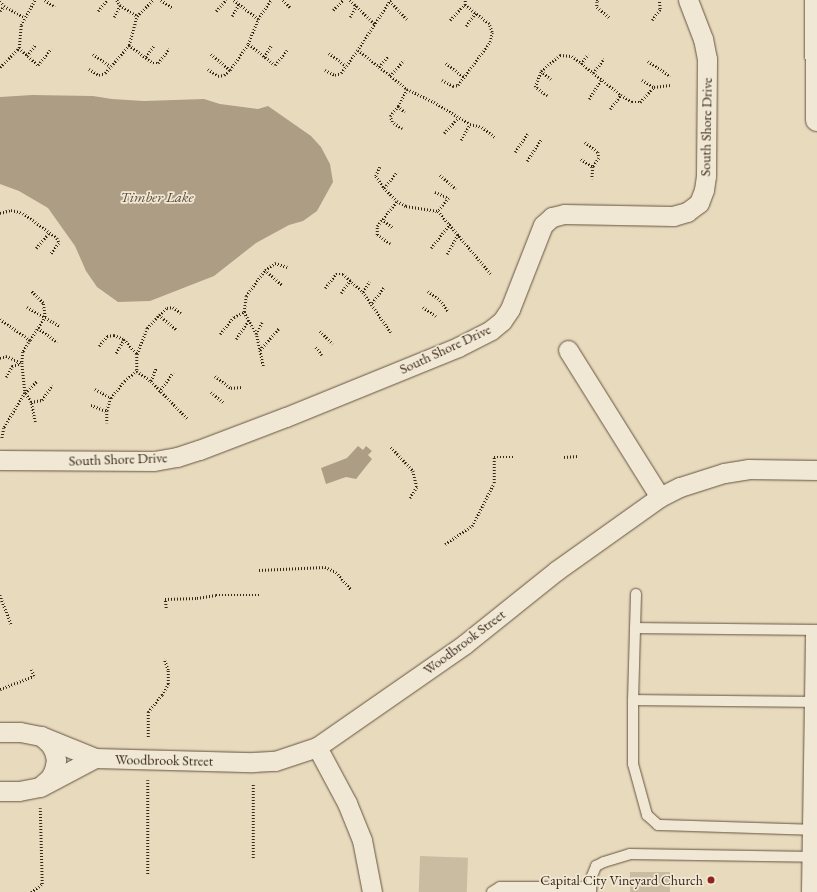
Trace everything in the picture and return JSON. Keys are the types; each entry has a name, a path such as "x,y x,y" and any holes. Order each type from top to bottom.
{"street":[{"name":"South Shore Drive","path":"0,460 154,461 178,457 200,450 315,406 458,347 491,330 502,321 510,309 543,225 552,218 564,214 673,216 687,212 699,203 704,190 706,176 707,59 703,39 688,0"},
{"path":"816,0 817,120"},
{"path":"568,350 660,497"},
{"name":"Woodbrook Street","path":"0,732 20,732 41,736 94,758 253,762 275,761 317,747 465,644 556,571 660,497 680,487 724,473 748,469 817,470"},
{"path":"813,892 817,636"},
{"path":"40,787 50,778 54,770 56,760 54,751 50,744 41,736"},
{"path":"317,747 347,803 362,840 372,892"},
{"name":"Woodbrook Street","path":"0,791 19,791 40,787 94,758"}],"lane":[{"path":"636,594 633,700 634,764 647,815 658,825 813,830"},
{"path":"635,628 817,630"},
{"path":"633,700 817,702"},
{"path":"492,892 500,887 591,890 592,876 596,866 630,854 813,857"}],"path":[{"path":"0,67 19,48 21,25 24,17 35,0"},
{"path":"45,0 55,7"},
{"path":"98,10 108,0"},
{"path":"117,0 120,5 137,16"},
{"path":"89,69 99,75 105,73 129,45 137,16 153,0"},
{"path":"161,0 173,8"},
{"path":"216,10 226,0"},
{"path":"234,0 258,19"},
{"path":"208,69 218,76 224,75 230,70 248,44 258,19 271,0"},
{"path":"283,0 291,8"},
{"path":"333,10 343,0"},
{"path":"350,0 375,24"},
{"path":"450,20 465,5 465,0"},
{"path":"598,0 596,2 597,7 608,17"},
{"path":"652,20 660,9 659,0"},
{"path":"0,1 4,6 24,17"},
{"path":"325,70 335,75 341,73 391,1 407,18"},
{"path":"232,16 239,4"},
{"path":"114,17 120,5"},
{"path":"442,80 453,86 458,85 490,42 492,32 489,24 465,5"},
{"path":"0,11 4,6"},
{"path":"350,17 356,6"},
{"path":"466,26 474,13"},
{"path":"248,44 275,66 287,50"},
{"path":"27,56 35,45"},
{"path":"129,45 153,64 158,63 169,49"},
{"path":"146,58 154,45"},
{"path":"264,57 271,46"},
{"path":"19,48 38,65 51,49"},
{"path":"358,50 407,89 434,102 458,118 470,124 482,127 495,137"},
{"path":"329,53 346,66"},
{"path":"93,54 110,66"},
{"path":"211,54 230,70"},
{"path":"581,64 588,54"},
{"path":"547,96 535,87 540,71 560,55 572,56 601,80 632,102 640,102 654,87"},
{"path":"379,67 388,56"},
{"path":"593,73 604,59"},
{"path":"390,76 404,60"},
{"path":"648,61 670,76"},
{"path":"446,64 464,77"},
{"path":"540,71 551,79"},
{"path":"589,99 601,80"},
{"path":"642,80 654,87 670,85"},
{"path":"402,129 392,122 390,116 398,106 407,89"},
{"path":"610,109 621,94"},
{"path":"398,106 405,112"},
{"path":"444,133 458,118"},
{"path":"461,140 470,124"},
{"path":"515,152 527,134"},
{"path":"527,161 542,138"},
{"path":"585,142 598,152 600,158 593,167 592,179"},
{"path":"581,159 593,167"},
{"path":"380,167 376,176 384,188 397,201 406,206 438,211 491,274"},
{"path":"384,188 396,172"},
{"path":"440,175 456,189"},
{"path":"435,192 449,198 438,211"},
{"path":"390,244 377,235 377,226 397,201"},
{"path":"0,213 11,210 23,214 57,238 59,243 51,254"},
{"path":"382,219 393,228"},
{"path":"431,248 450,224"},
{"path":"36,248 49,233"},
{"path":"447,254 458,234"},
{"path":"262,366 256,334 244,312 246,296 265,270 275,263 287,267"},
{"path":"265,270 282,285"},
{"path":"325,288 336,274 343,274 363,292 372,303 392,334"},
{"path":"341,293 350,280"},
{"path":"363,292 369,282"},
{"path":"372,303 384,287"},
{"path":"31,291 43,303 45,316 23,352 22,363 25,393 31,402 35,422"},
{"path":"428,291 440,300 448,311"},
{"path":"27,307 60,326"},
{"path":"137,371 137,354 147,328 167,308 173,307 181,312"},
{"path":"423,307 436,316"},
{"path":"220,334 234,316 244,312"},
{"path":"159,315 177,330"},
{"path":"0,319 30,340"},
{"path":"236,339 249,320"},
{"path":"256,334 262,322"},
{"path":"38,328 57,342"},
{"path":"260,350 279,328"},
{"path":"320,331 333,344"},
{"path":"99,346 107,336 114,335 124,339 137,354"},
{"path":"116,353 124,339"},
{"path":"316,347 322,355"},
{"path":"0,358 6,356 22,363"},
{"path":"6,377 12,366 22,363"},
{"path":"150,381 156,368"},
{"path":"137,371 150,381 159,392 187,418"},
{"path":"107,423 107,411 111,398 125,381 137,371"},
{"path":"159,392 173,373"},
{"path":"215,376 231,388 241,387"},
{"path":"0,445 4,428 25,393 37,381"},
{"path":"31,402 42,400 52,385"},
{"path":"95,388 111,398"},
{"path":"211,392 224,403"},
{"path":"91,405 107,411"},
{"path":"0,425 4,428"},
{"path":"391,447 413,470 417,487 410,498"},
{"path":"564,457 578,456"},
{"path":"445,544 472,526 494,483 494,457 513,457"},
{"path":"259,570 325,567 336,572 351,589"},
{"path":"0,595 11,624"},
{"path":"166,608 165,599 197,598 216,595 260,595"},
{"path":"0,689 34,676 31,670"},
{"path":"253,762 253,858"},
{"path":"30,892 42,884 40,787"}],"shaded area":[{"path":"420,856 468,858 467,892 419,892"},
{"path":"630,872 670,872 670,892 630,892"}],"water":[{"name":"Timber Lake","path":"32,95 93,96 144,101 204,99 220,104 258,109 268,106 311,136 321,147 330,164 333,182 317,211 303,221 289,225 256,243 214,276 150,301 118,302 97,287 86,271 75,246 48,208 19,191 0,184 0,97"},
{"path":"358,446 363,450 366,446 372,451 368,455 372,459 356,479 346,477 326,484 321,468 347,458"}],"place":[{"name":"Capital City Vineyard Church","path":"711,880"}]}
